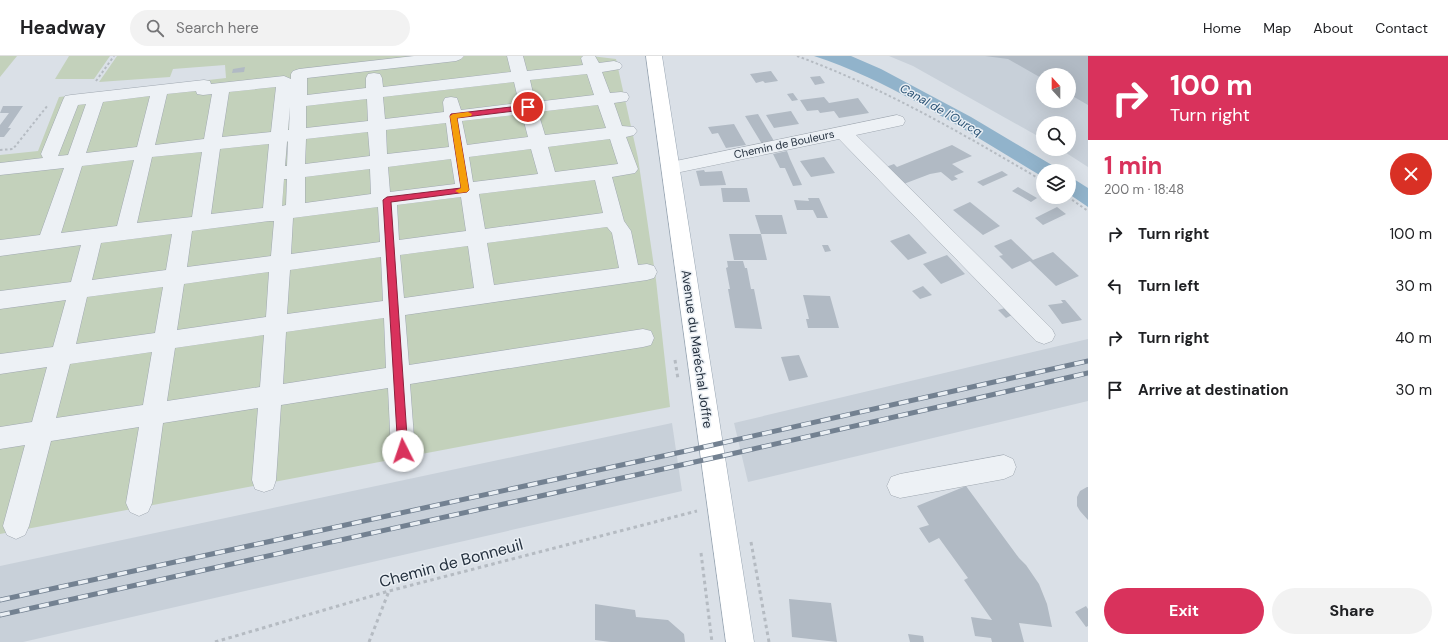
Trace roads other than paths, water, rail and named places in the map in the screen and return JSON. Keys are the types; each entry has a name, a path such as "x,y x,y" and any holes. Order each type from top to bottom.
{"main road":[{"name":"Avenue du Maréchal Joffre","path":"654,56 740,642"}],"street":[{"path":"515,56 548,179"},
{"path":"284,214 276,174 280,131 299,74 450,57 448,84 485,295"},
{"path":"0,248 284,214 629,169 622,132 612,98 591,63"},
{"path":"290,102 520,76 591,63 614,66"},
{"path":"374,65 379,162 390,249 403,451"},
{"path":"50,154 71,100 94,90 160,90 204,85 203,90 284,78 298,134 296,172 284,214 264,480"},
{"path":"139,503 175,277 192,225 213,139 221,88"},
{"path":"48,242 77,155 94,90"},
{"path":"125,233 160,90"},
{"path":"1,168 77,155 280,131 298,134 612,98"},
{"name":"Chemin de Bouleurs","path":"671,168 897,120"},
{"path":"276,174 622,132"},
{"path":"842,132 1044,335"},
{"path":"1,168 50,154 77,155"},
{"path":"0,364 639,273 621,231 615,224 602,172"},
{"path":"0,300 614,219"},
{"path":"16,526 93,237"},
{"path":"0,438 643,338"},
{"path":"900,486 1004,467"}],"water":[{"name":"Canal de l'Ourcq","path":"814,56 851,56 881,69 971,117 1050,164 1036,164 1036,173 902,94 844,67"},
{"path":"1076,180 1088,188 1088,207 1076,199"}],"railway":[{"path":"0,600 686,451 1088,361"},
{"path":"0,615 740,452 1088,373"}]}
